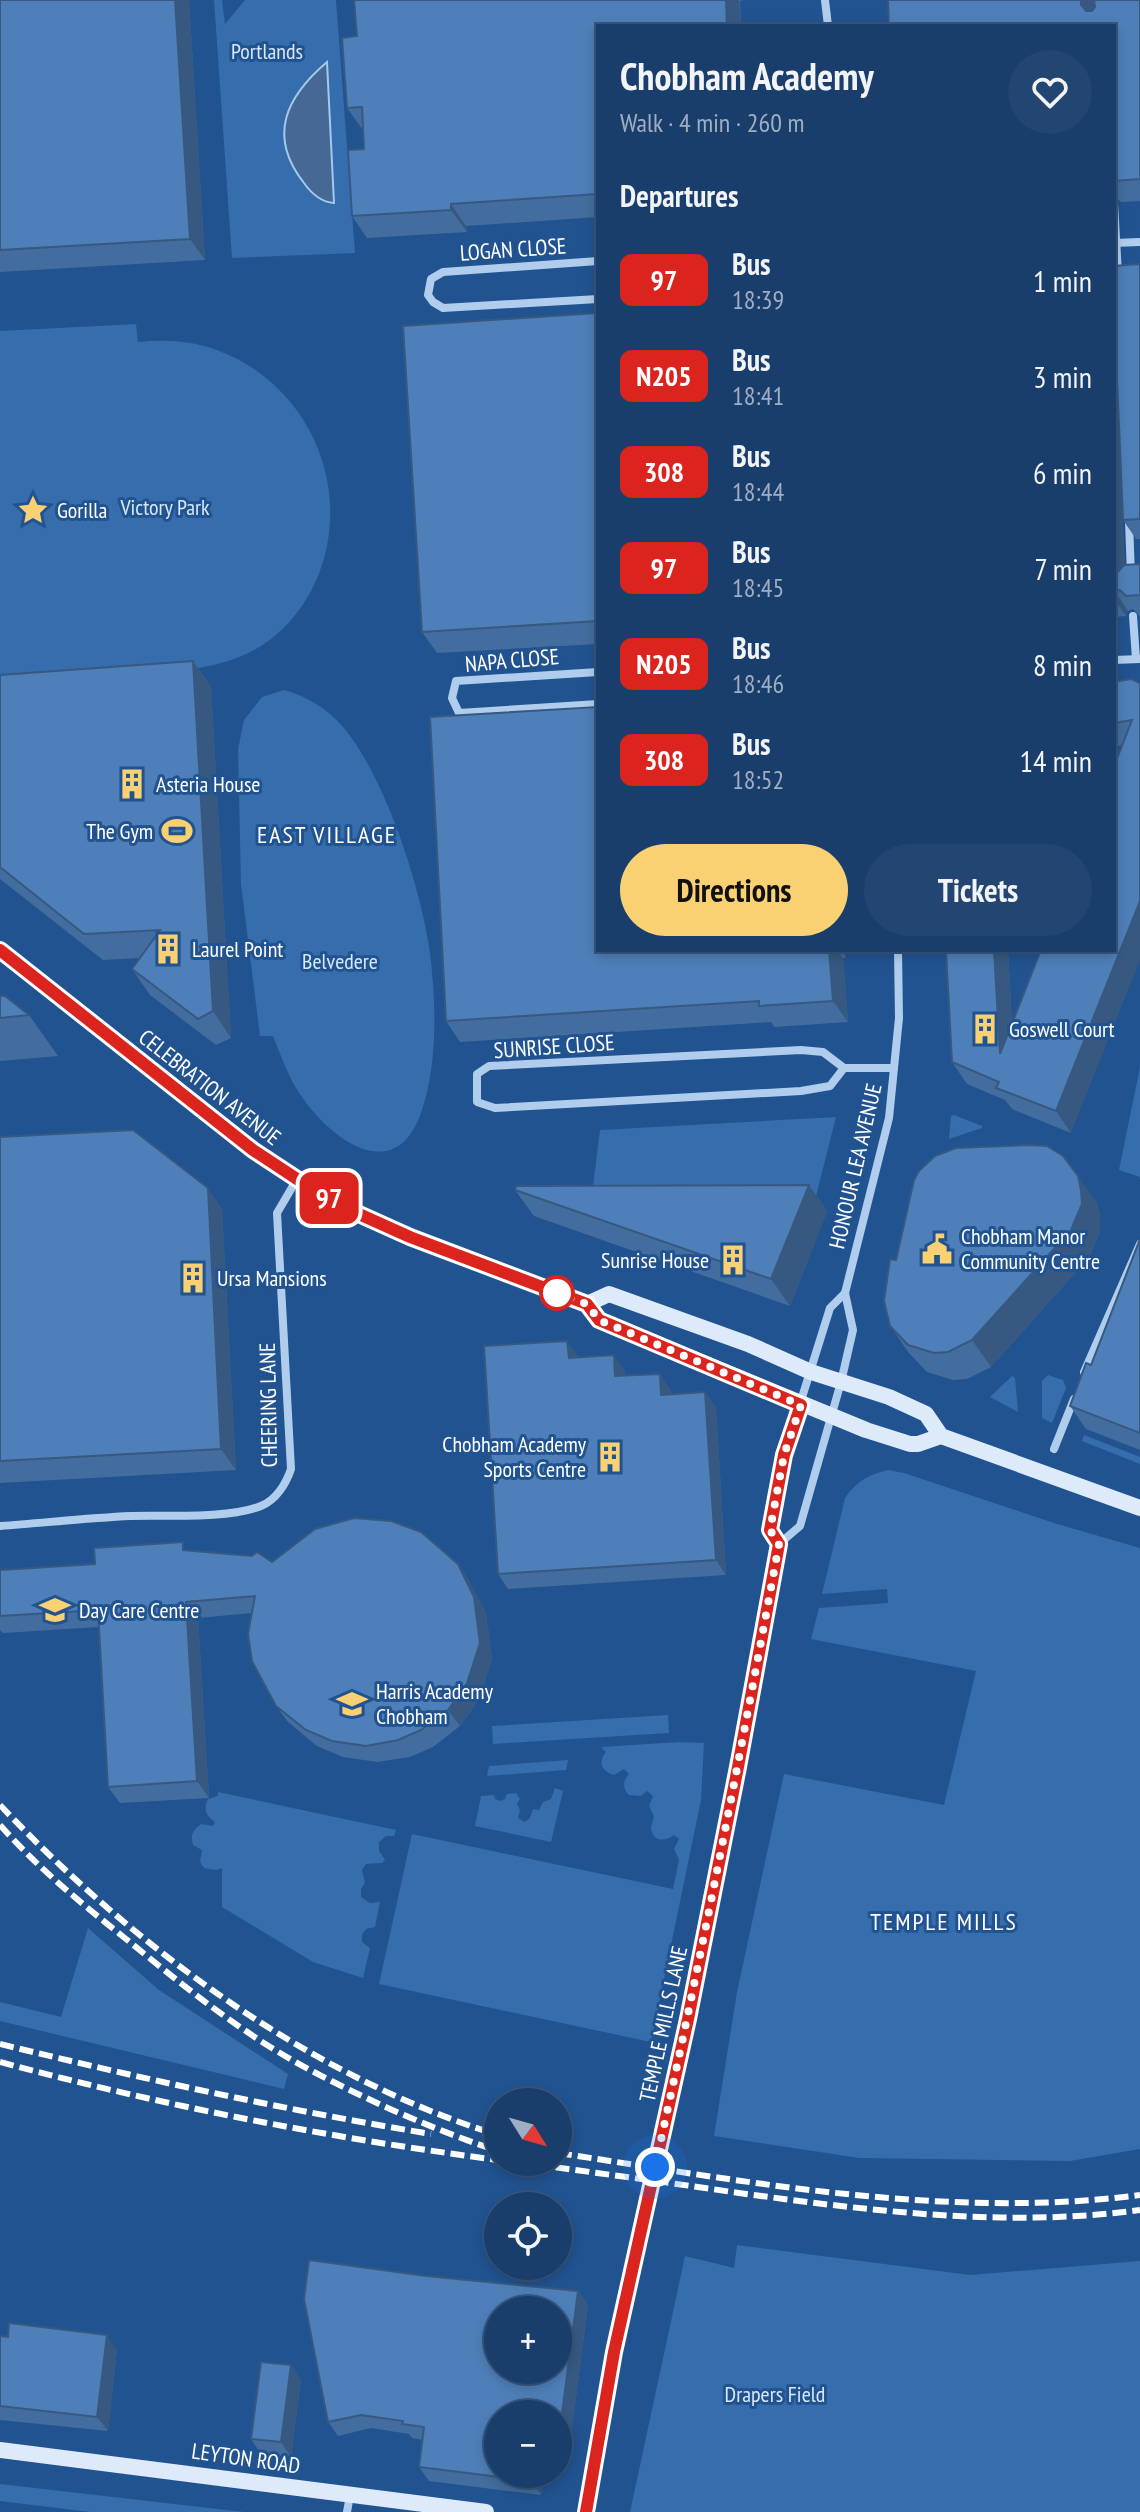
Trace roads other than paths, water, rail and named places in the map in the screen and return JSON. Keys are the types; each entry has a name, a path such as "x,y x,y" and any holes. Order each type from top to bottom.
{"street":[{"path":"825,0 828,24"},
{"path":"1116,243 1140,242"},
{"path":"1116,254 1119,286"},
{"name":"LOGAN CLOSE","path":"596,261 443,272 431,279 428,295 443,308 596,299"},
{"path":"1128,510 1131,585"},
{"path":"1116,660 1138,659 1133,616"},
{"name":"NAPA CLOSE","path":"596,672 456,681 452,698 459,713 596,704"},
{"name":"CELEBRATION AVENUE","path":"0,950 253,1150 350,1210 410,1237 587,1304 599,1320 801,1405"},
{"name":"HONOUR LEA AVENUE","path":"841,1382 853,1330 845,1293 889,1118 899,1018 898,952"},
{"name":"SUNRISE CLOSE","path":"844,1068 830,1086 801,1091 495,1108 477,1102 475,1091 477,1074 489,1066 801,1050 823,1052 844,1068 894,1068"},
{"name":"CHEERING LANE","path":"0,1526 126,1516 241,1512 263,1505 279,1492 291,1469 277,1213 297,1179"},
{"path":"1082,1378 1140,1244"},
{"name":"HONOUR LEA AVENUE","path":"811,1372 830,1308 845,1293"},
{"name":"CELEBRATION AVENUE","path":"587,1304 609,1294 748,1344 811,1372"},
{"path":"811,1372 889,1397 926,1414 941,1436 1140,1508"},
{"name":"TEMPLE MILLS LANE","path":"779,1544 770,1530 784,1455 811,1372"},
{"name":"TEMPLE MILLS LANE","path":"586,2512 629,2281 668,2109 738,1767 779,1544 800,1526 841,1382"},
{"path":"1054,1449 1076,1392"},
{"path":"801,1405 910,1444 941,1436"},
{"name":"LEYTON ROAD","path":"0,2450 486,2512"},
{"path":"347,2512 350,2494"}],"railway":[{"path":"0,1805 52,1858 108,1908 167,1957 229,2002 293,2043 360,2079 428,2110 484,2130"},
{"path":"0,1825 45,1871 93,1912 193,1993 264,2043 314,2072 382,2105 484,2146"},
{"path":"0,2044 214,2093 431,2134"},
{"path":"0,2062 123,2093 248,2119 372,2142 484,2158"},
{"path":"572,2155 775,2186 921,2200 1067,2202 1140,2195"},
{"path":"572,2170 789,2200 939,2215 1040,2217 1140,2210"}],"place":[{"name":"Gorilla","path":"33,510"},
{"name":"Asteria House","path":"132,784"},
{"name":"The Gym","path":"177,831"},
{"name":"Laurel Point","path":"168,949"},
{"name":"Goswell Court","path":"985,1029"},
{"name":"Chobham Manor Community Centre","path":"937,1249"},
{"name":"Sunrise House","path":"733,1260"},
{"name":"Ursa Mansions","path":"193,1278"},
{"name":"Chobham Academy Sports Centre","path":"610,1457"},
{"name":"Day Care Centre","path":"55,1610"},
{"name":"Harris Academy Chobham","path":"352,1704"}],"district":[{"name":"EAST VILLAGE","path":"327,834"},
{"name":"TEMPLE MILLS","path":"944,1921"}],"park label":[{"name":"Portlands","path":"267,51"},
{"name":"Victory Park","path":"165,507"},
{"name":"Belvedere","path":"340,961"},
{"name":"Drapers Field","path":"775,2394"}]}
